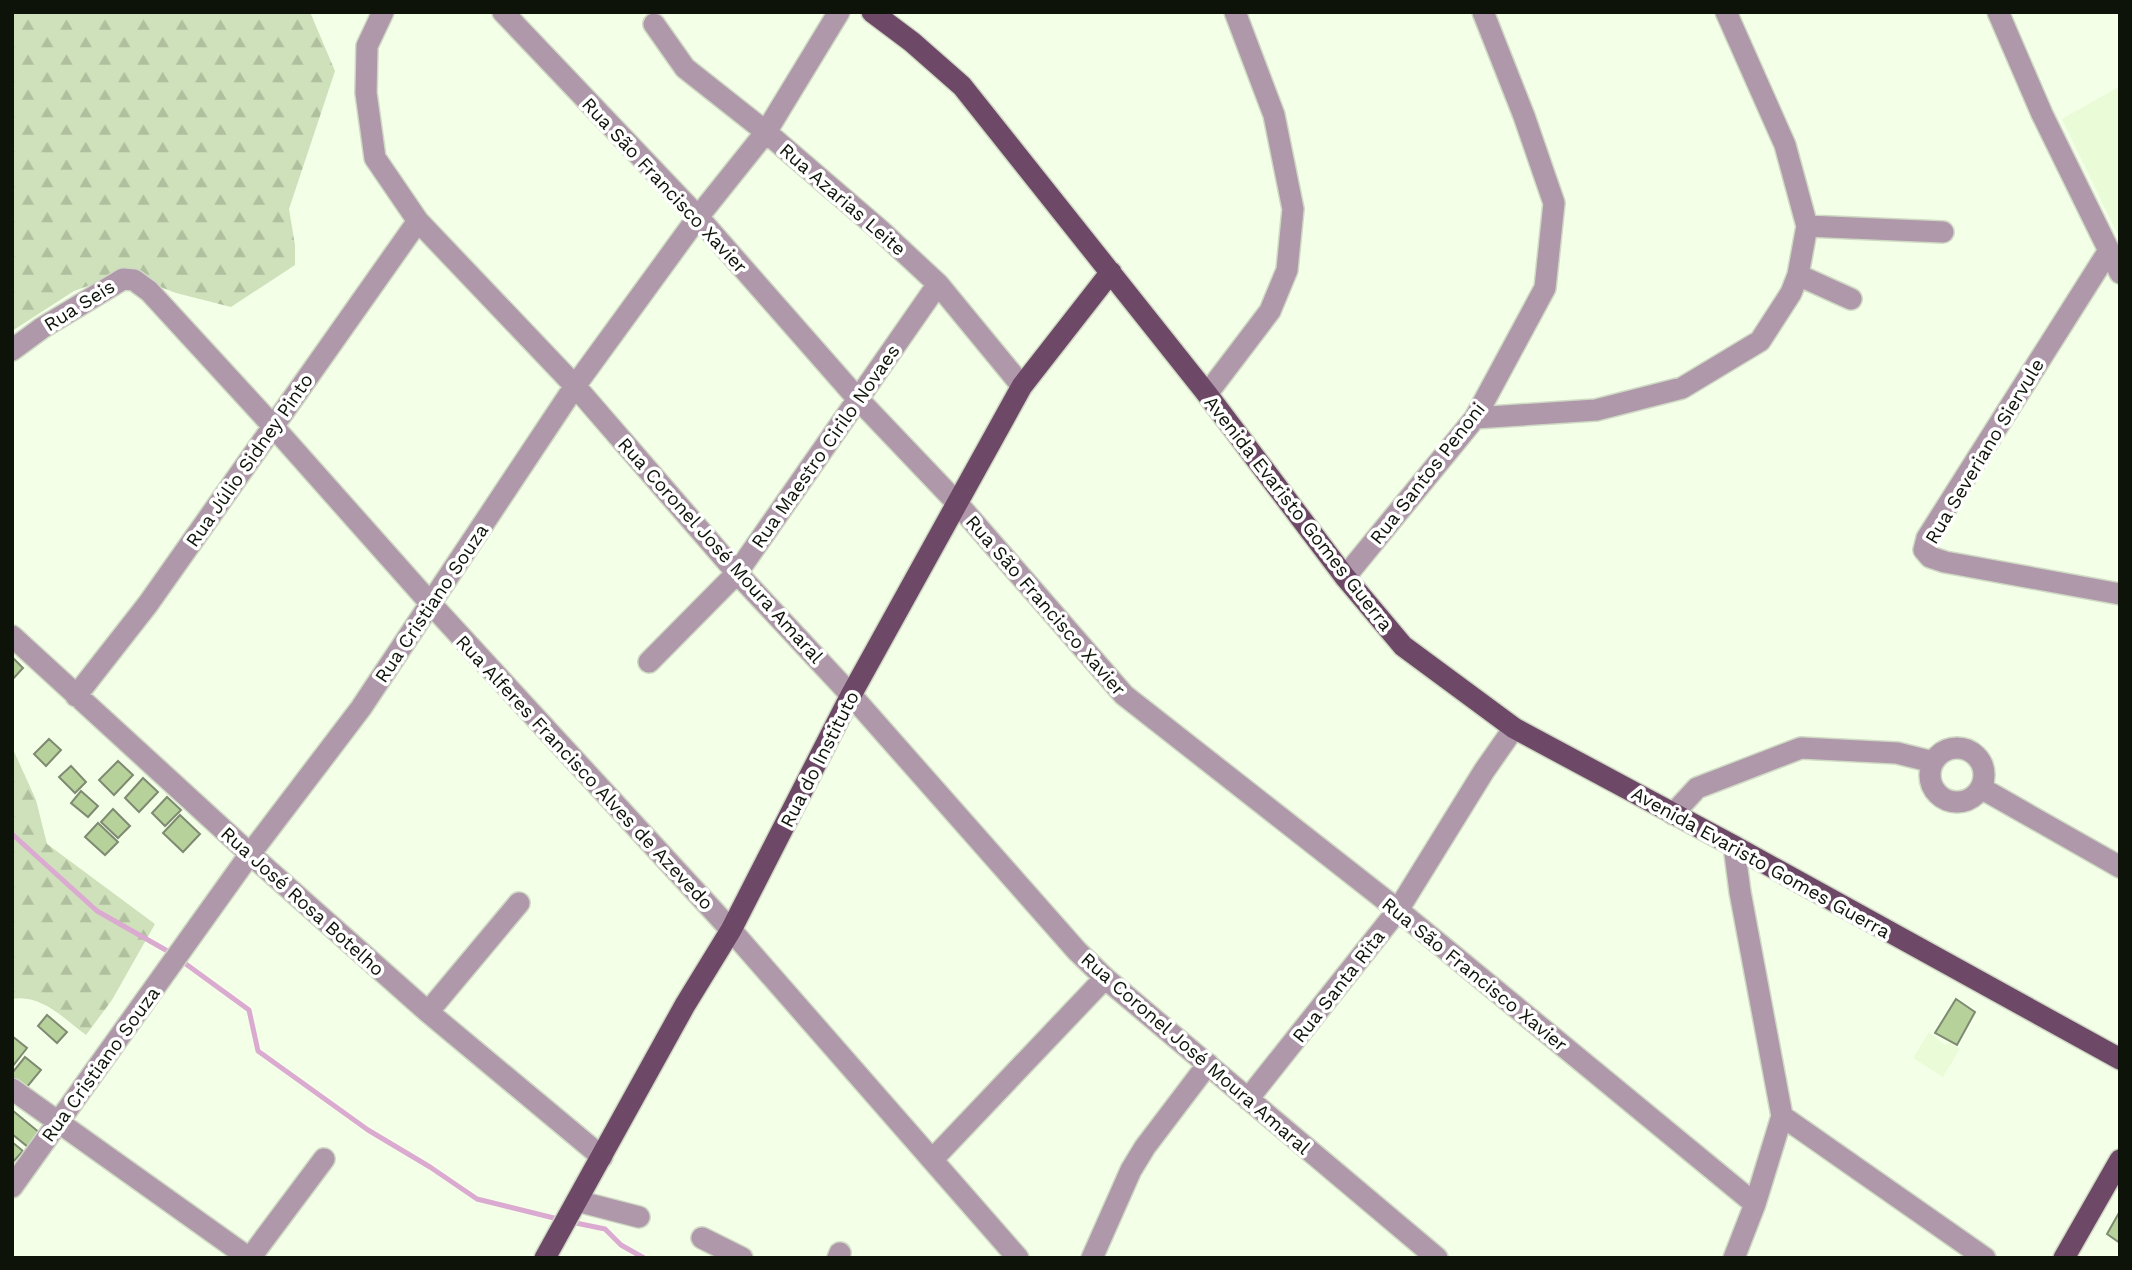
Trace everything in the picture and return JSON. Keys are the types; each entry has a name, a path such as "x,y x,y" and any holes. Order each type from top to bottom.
{"main road":[{"name":"Avenida Evaristo Gomes Guerra","path":"872,12 912,42 962,86 1207,394 1345,577 1403,646 1514,728 2120,1059"},
{"name":"Rua do Instituto","path":"545,1258 685,1005 731,930 851,695 1022,386 1111,272"},
{"path":"2063,1258 2120,1160"}],"street":[{"name":"Rua Coronel José Moura Amaral","path":"383,12 367,46 366,93 375,158 418,221 575,386 737,573 851,695 1076,951 1437,1258"},
{"name":"Rua São Francisco Xavier","path":"503,12 698,217 857,398 957,503 1124,695 1398,910 1755,1204"},
{"name":"Rua Cristiano Souza","path":"12,1187 250,854 361,708 575,386 698,217 766,132 839,12"},
{"path":"1207,394 1270,312 1287,270 1293,209 1275,115 1235,12"},
{"name":"Rua Santos Penoni","path":"1345,577 1475,418 1545,288 1554,203 1524,116 1483,12"},
{"path":"1475,418 1596,410 1682,388 1760,341 1791,293 1798,275 1807,226 1786,145 1726,12"},
{"path":"1998,12 2042,114 2120,273"},
{"name":"Rua Azarias Leite","path":"654,24 685,68 766,132 938,284 1022,386"},
{"name":"Rua Júlio Sidney Pinto","path":"76,696 148,604 418,221"},
{"path":"1807,226 1943,232"},
{"name":"Rua Severiano Siervule","path":"2108,253 1927,538 1924,550 1930,558 1945,562 2120,594"},
{"path":"1798,275 1851,299"},
{"name":"Rua Seis","path":"12,350 42,328 123,279 134,280 149,290"},
{"name":"Rua Maestro Cirilo Novaes","path":"649,662 737,573 938,284"},
{"name":"Rua Alferes Francisco Alves de Azevedo","path":"149,290 431,604 731,930 1018,1258"},
{"name":"Rua José Rosa Botelho","path":"12,636 250,854 428,1012 602,1157"},
{"name":"Rua Santa Rita","path":"1248,1099 1398,910 1484,771 1514,728"},
{"path":"1673,814 1697,788 1801,748 1897,753 1933,762"},
{"path":"1962,748 1970,751 1977,756 1984,771 1981,788 1969,800 1953,802 1945,799 1933,787 1933,762 1946,751 1962,748"},
{"path":"1981,788 2120,867"},
{"path":"1734,846 1740,892 1782,1116 1755,1204 1734,1258"},
{"path":"428,1012 519,902"},
{"path":"932,1160 1105,978"},
{"path":"1092,1258 1144,1147 1208,1064"},
{"path":"12,1089 250,1258 324,1159"},
{"path":"1782,1116 1985,1258"},
{"path":"577,1201 639,1217"},
{"path":"702,1238 742,1258"}],"shaded area":[{"path":"2120,86 2120,239 2062,119"},
{"path":"1929,1032 1945,1045 1950,1043 1960,1049 1943,1077 1913,1058"}],"green space":[{"path":"12,12 310,12 335,71 289,209 295,245 295,265 231,307 176,293 124,273 74,291 12,331"},
{"path":"12,747 36,800 47,844 155,924 112,1000 86,1035 43,1004 23,998 12,999"}],"building":[{"path":"12,657 23,668 12,680"},
{"path":"49,739 61,750 46,766 34,754"},
{"path":"118,761 133,775 114,795 99,780"},
{"path":"71,766 86,782 75,793 59,777"},
{"path":"143,778 158,792 139,812 125,798"},
{"path":"81,791 98,806 88,817 71,803"},
{"path":"167,797 181,810 165,826 152,813"},
{"path":"113,809 130,826 118,838 101,822"},
{"path":"180,815 200,834 183,852 163,833"},
{"path":"98,823 118,842 105,855 85,837"},
{"path":"1956,999 1975,1012 1957,1045 1935,1033"},
{"path":"47,1015 67,1032 57,1043 38,1026"},
{"path":"12,1036 27,1048 12,1067"},
{"path":"25,1057 41,1070 26,1088 12,1076"},
{"path":"12,1110 40,1133 28,1147 12,1134"},
{"path":"12,1142 23,1151 12,1163"},
{"path":"2120,1211 2120,1243 2107,1234"}],"waterway":[{"path":"12,834 97,911 171,953"},
{"path":"179,959 249,1010 258,1051 368,1130 477,1199 562,1220"},
{"path":"571,1222 605,1229 621,1245 644,1258"}]}
